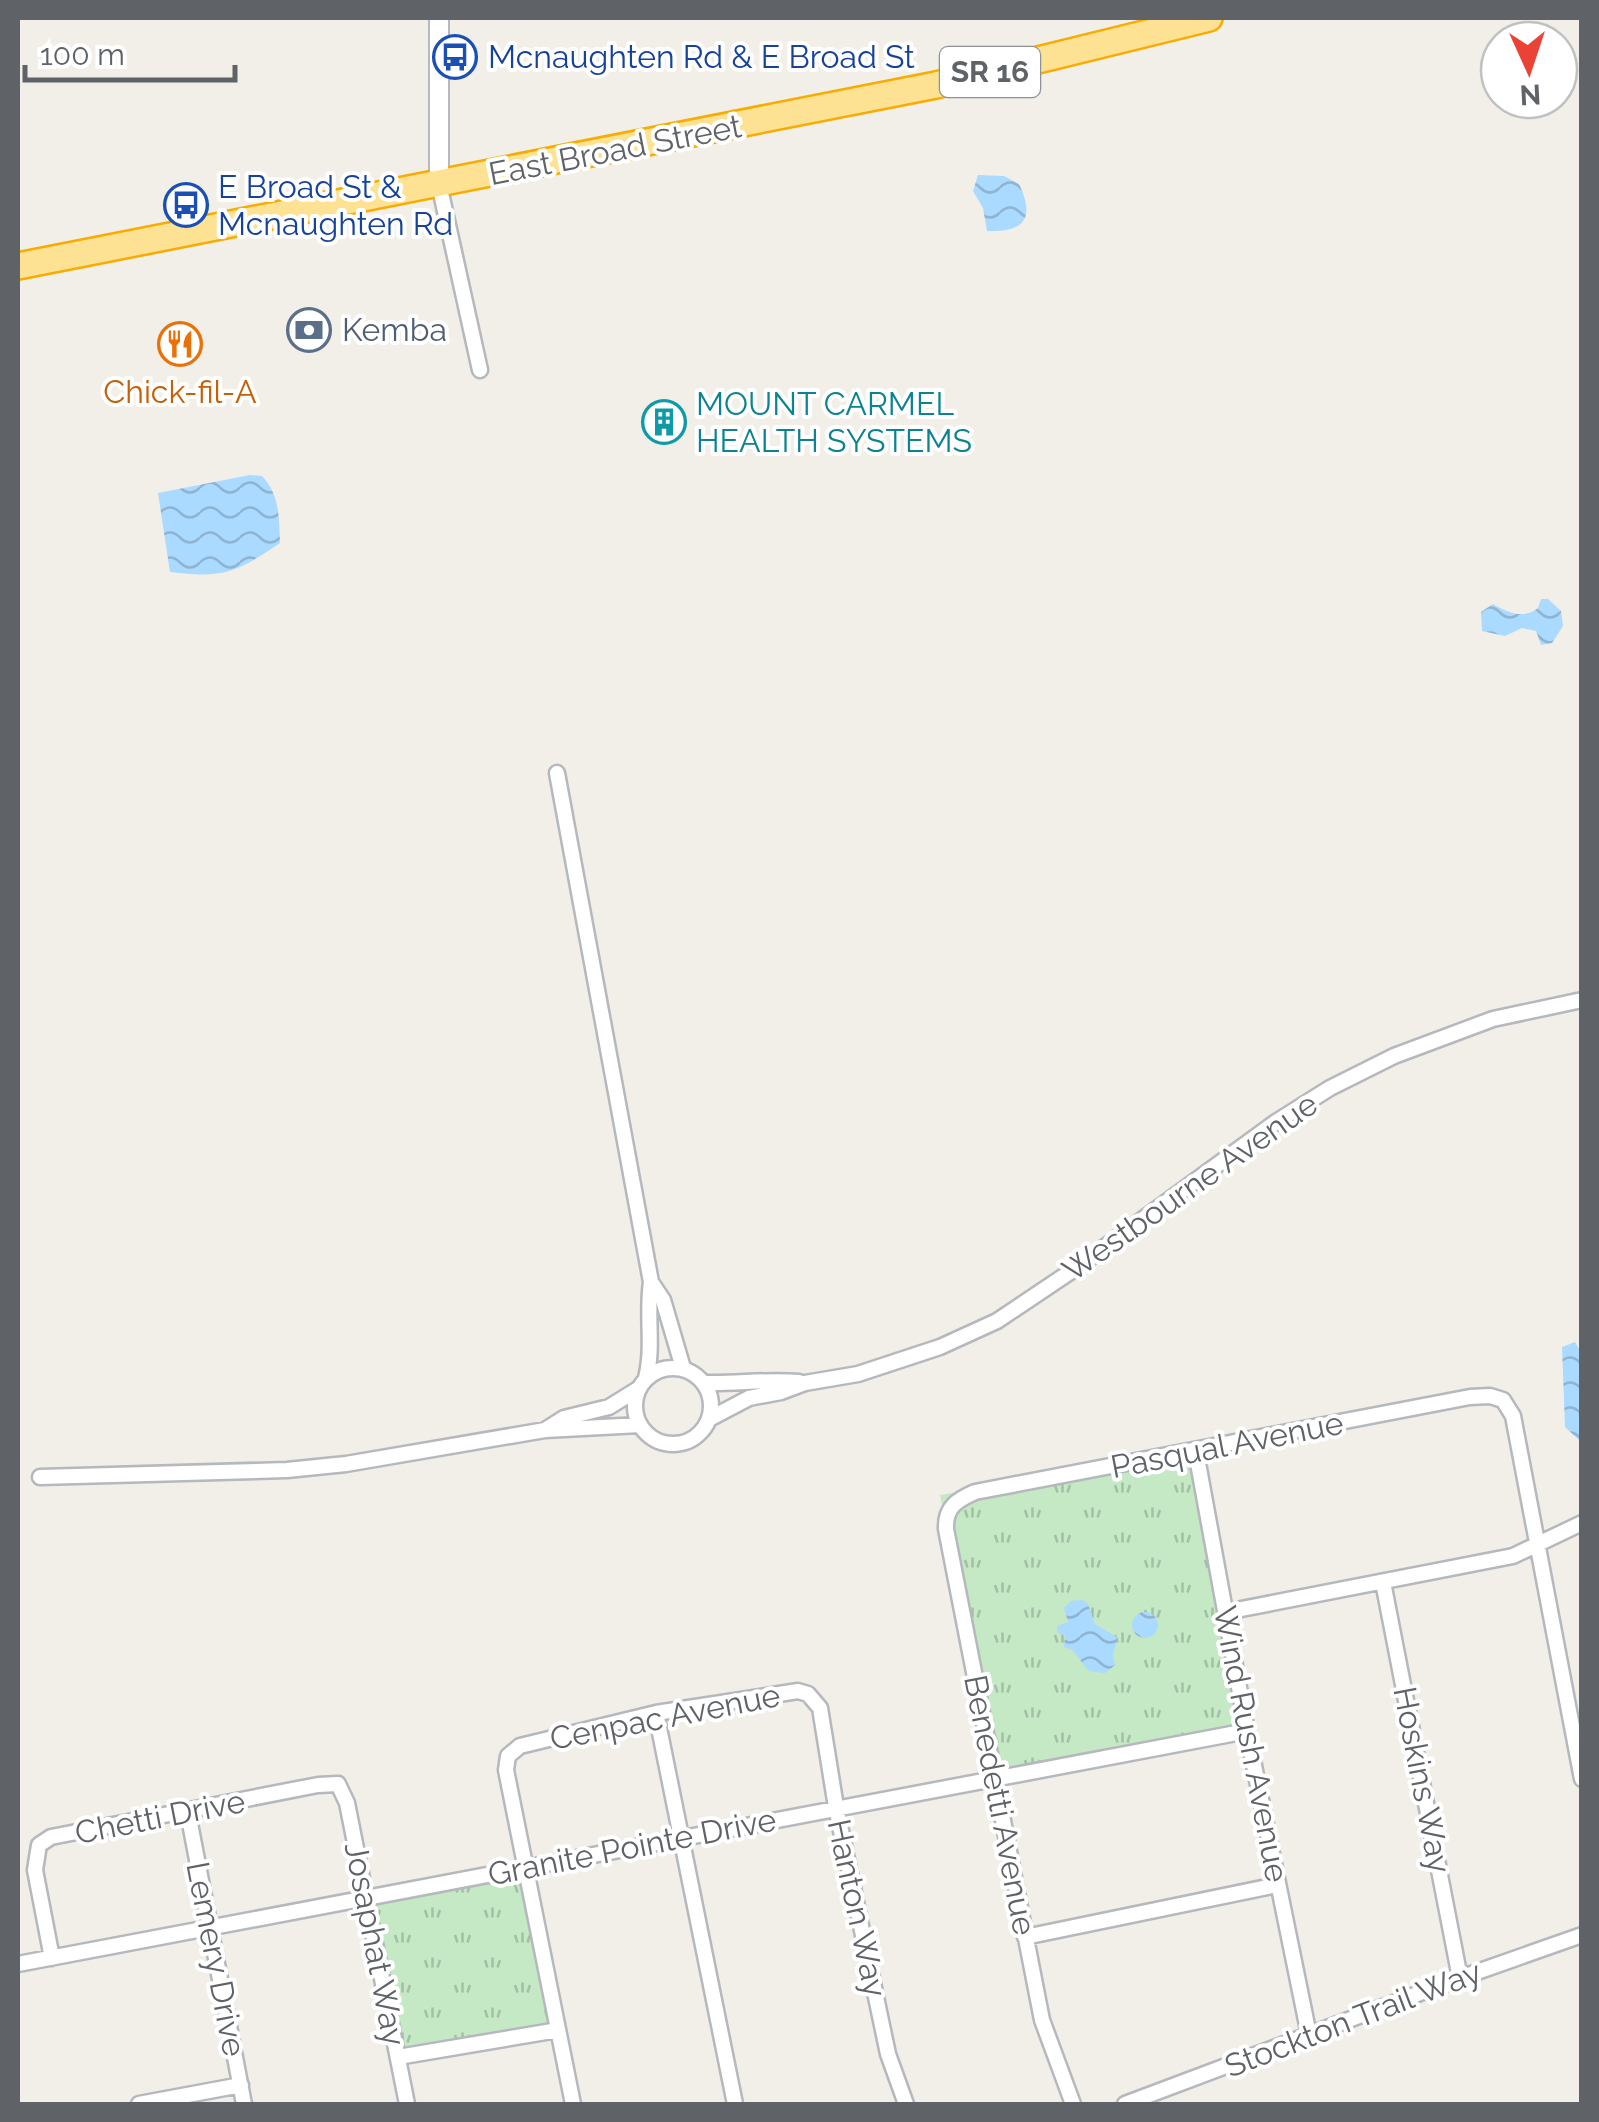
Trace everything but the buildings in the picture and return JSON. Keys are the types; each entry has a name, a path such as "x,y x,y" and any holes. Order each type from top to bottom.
{"highway":[{"name":"East Broad Street","path":"18,266 951,82 1209,18"}],"street":[{"path":"439,18 438,184 480,370"},
{"path":"545,1430 564,1418 609,1407 642,1384 670,1367 683,1368 705,1383 710,1394 710,1420 694,1438 683,1443 659,1441 640,1426 635,1402 642,1384 652,1357 648,1302 651,1282 557,773"},
{"name":"Westbourne Avenue","path":"705,1383 805,1382 858,1374 940,1347 997,1322 1276,1122 1330,1088 1394,1056 1494,1018 1582,1000"},
{"path":"651,1282 663,1300 683,1368"},
{"name":"Westbourne Avenue","path":"710,1420 749,1398 781,1392 805,1382"},
{"name":"Pasqual Avenue","path":"953,1504 975,1492 1490,1396 1503,1400 1513,1416 1538,1547"},
{"path":"40,1477 286,1470 346,1464 545,1430 640,1426"},
{"name":"Wind Rush Avenue","path":"1196,1452 1246,1731 1309,2035"},
{"name":"Benedetti Avenue","path":"953,1504 945,1520 946,1529 1025,1937 1042,2020 1073,2104"},
{"path":"1226,1612 1513,1556 1582,1523"},
{"path":"1538,1547 1582,1779"},
{"name":"Hoskins Way","path":"1384,1582 1460,1978"},
{"name":"Cenpac Avenue","path":"526,1867 506,1770 508,1756 520,1746 656,1713 798,1692 808,1694 820,1708"},
{"name":"Hanton Way","path":"820,1708 836,1807 888,2054 906,2104"},
{"path":"656,1713 735,2104"},
{"name":"Granite Pointe Drive","path":"18,1964 1246,1731"},
{"name":"Chetti Drive","path":"52,1958 34,1870 39,1845 51,1838 338,1784"},
{"name":"Josaphat Way","path":"338,1784 347,1803 407,2104"},
{"name":"Lemery Drive","path":"188,1813 244,2104"},
{"path":"526,1867 572,2104"},
{"path":"1025,1937 1276,1885"},
{"name":"Stockton Trail Way","path":"1125,2104 1582,1935"},
{"path":"398,2056 558,2030"},
{"path":"138,2104 241,2085"}],"green space":[{"path":"1196,1452 1247,1731 996,1777 940,1495"},
{"path":"526,1867 558,2030 398,2057 364,1900"}],"water":[{"path":"978,175 1004,176 1019,184 1026,207 1023,221 1010,229 987,231 983,208 973,191"},
{"path":"262,476 272,491 280,543 229,571 170,572 158,493"},
{"path":"1541,599 1548,599 1561,611 1563,626 1552,643 1541,645 1536,631 1522,628 1505,636 1482,631 1481,612 1493,604 1509,612 1527,614 1538,608"},
{"path":"1575,1342 1581,1352 1581,1442 1565,1427 1562,1347"},
{"path":"1083,1600 1095,1624 1118,1638 1113,1654 1115,1665 1105,1673 1089,1671 1072,1650 1064,1647 1065,1636 1057,1632 1057,1626 1068,1622 1064,1608 1071,1601"},
{"path":"1145,1612 1155,1615 1155,1635 1145,1638 1135,1635 1132,1625 1135,1615"}],"place":[{"name":"Mcnaughten Rd & E Broad St","path":"455,57"},
{"name":"E Broad St & Mcnaughten Rd","path":"186,205"},
{"name":"Kemba","path":"309,330"},
{"name":"Chick-fil-A","path":"180,344"},
{"name":"MOUNT CARMEL HEALTH SYSTEMS","path":"664,422"}]}
